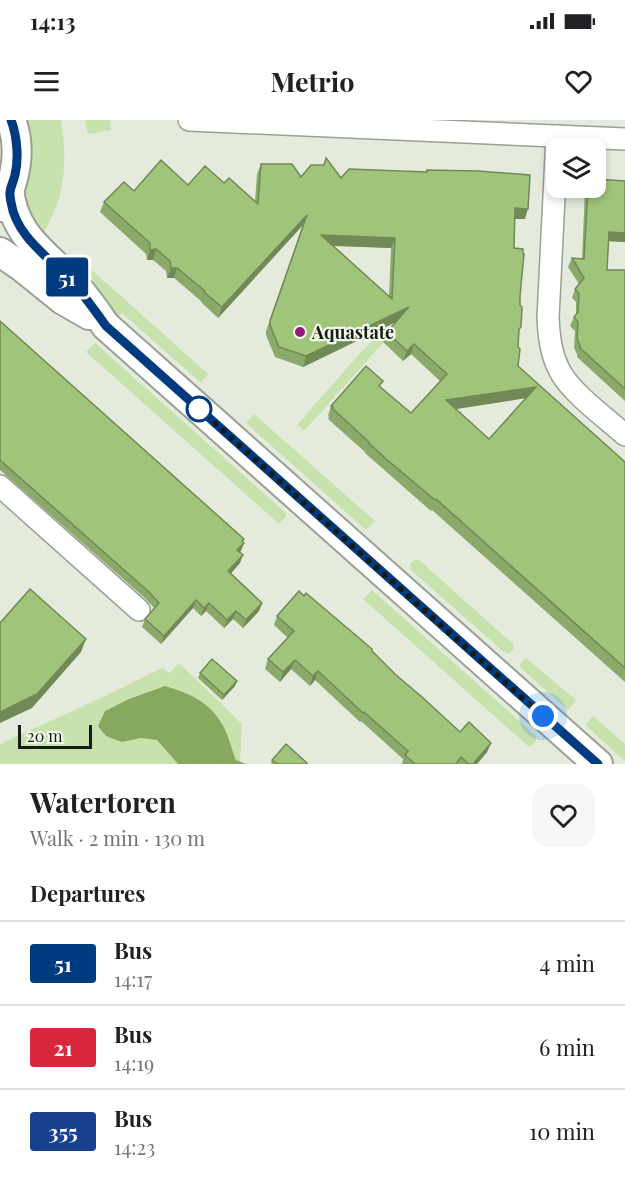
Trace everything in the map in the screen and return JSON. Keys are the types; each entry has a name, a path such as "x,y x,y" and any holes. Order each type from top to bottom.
{"main road":[{"path":"10,120 17,150 15,174 5,199 11,204 23,231 75,285 106,326"},
{"path":"0,252 63,300 106,326 598,764"}],"street":[{"path":"189,120 381,124 625,139"},
{"path":"557,136 548,318 549,339 561,374 574,389 625,435"},
{"path":"0,486 139,610"}],"shaded area":[{"path":"20,120 61,120 64,152 63,181 55,209 41,237 25,217"},
{"path":"85,120 110,120 111,130 89,134"},
{"path":"91,271 208,374 201,383 122,313 117,318 104,306 90,274"},
{"path":"382,332 392,333 304,431 297,425 362,351"},
{"path":"95,343 286,513 280,523 86,352"},
{"path":"254,414 375,521 366,530 246,423"},
{"path":"414,560 419,560 513,644 514,649 509,654 505,653 411,570 410,565"},
{"path":"372,590 536,736 536,741 532,746 528,746 363,599"},
{"path":"526,658 576,700 568,710 521,668 520,664"},
{"path":"179,663 242,724 240,762 236,761 220,721 165,686 129,699 106,711 122,742 141,738 157,740 178,764 0,764 0,744 162,668 170,673"},
{"path":"165,686 188,694 209,708 223,725 236,760 246,764 178,764 157,740 141,738 122,742 106,736 98,726 105,711 129,699"},
{"path":"593,716 625,744 625,761 585,725"}],"building":[{"path":"326,158 341,178 349,169 478,171 530,175 528,209 515,208 514,248 523,249 524,254 518,366 625,462 625,668 436,499 385,458 332,408 331,406 366,366 383,381 379,386 411,413 447,374 414,344 407,351 387,332 409,307 306,356 279,347 270,321 307,215 222,307 177,268 171,268 170,261 156,249 150,250 150,243 104,202 124,182 134,191 161,160 188,185 205,166 224,183 229,178 258,204 261,164 292,164 301,177 311,165 324,165","holes":["321,235 395,238 392,299","536,387 489,439 446,400"]},
{"path":"606,180 625,181 625,233 609,232 607,270 625,270 625,389 580,348 577,339 578,322 574,317 578,312 579,294 575,289 584,278 572,258 584,259 587,198 606,198"},
{"path":"0,321 244,539 242,541 244,543 237,550 243,555 228,571 262,603 246,620 236,611 227,620 209,603 204,608 196,600 164,636 145,619 159,603 150,593 0,460"},
{"path":"30,589 86,639 37,694 0,712 0,623"},
{"path":"299,591 304,596 306,593 372,649 396,675 460,732 469,722 491,743 473,764 469,764 461,757 456,764 415,764 405,755 408,751 318,671 313,676 295,660 283,672 268,659 294,631 277,616"},
{"path":"212,659 237,681 224,695 200,673"},
{"path":"286,744 307,763 278,764 272,760"}],"bus line":[{"name":"51","path":"11,120 17,150 15,174 9,189 16,218 23,231 38,249 75,285 106,326 598,764"}],"place":[{"name":"Aquastate","path":"300,332"}],"route":[{"path":"199,409 191,402 543,716"}]}
